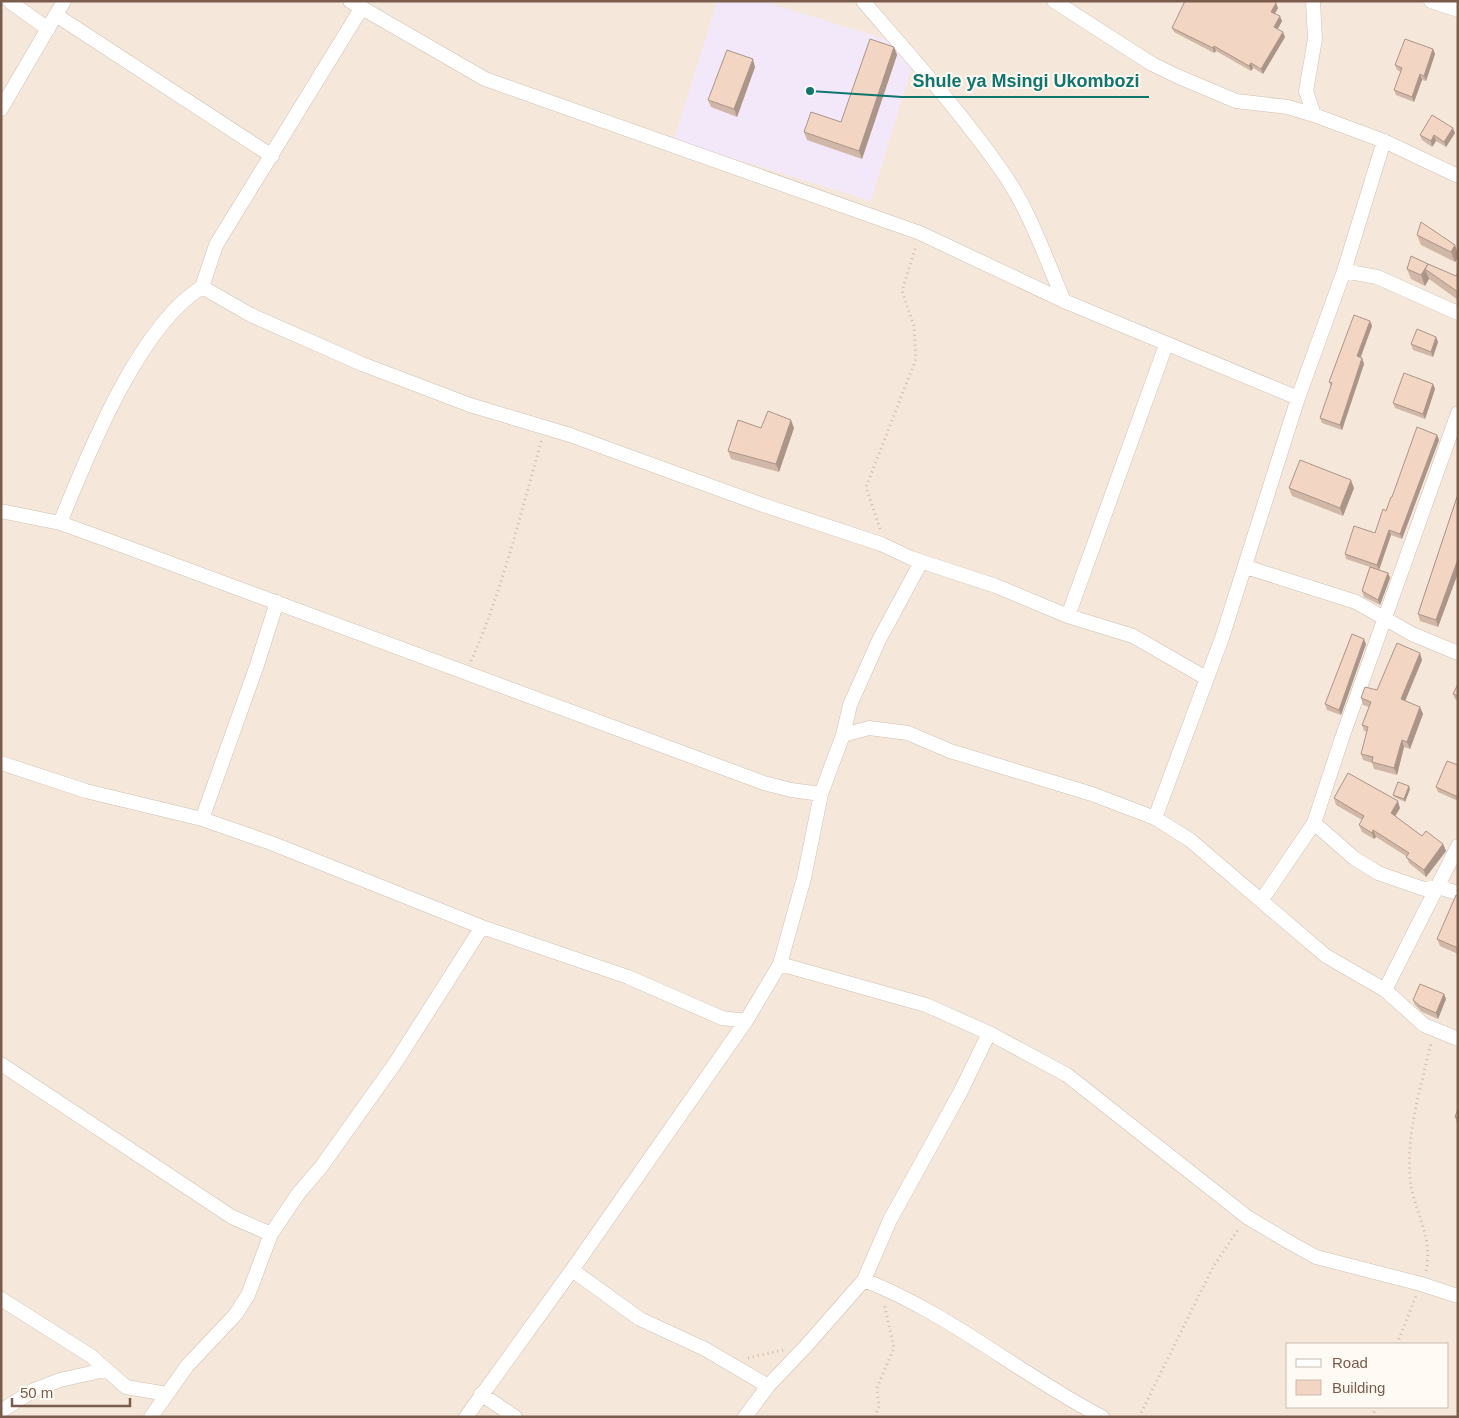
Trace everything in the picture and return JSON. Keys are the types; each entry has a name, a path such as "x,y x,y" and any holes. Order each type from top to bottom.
{"street":[{"path":"9,1 48,29"},
{"path":"1,109 64,1"},
{"path":"863,1 944,95 1005,175 1022,204 1064,301"},
{"path":"1054,1 1152,64 1179,77 1236,101 1288,107 1314,115 1384,141 1458,176"},
{"path":"1314,1 1315,39 1306,90 1314,115"},
{"path":"1431,1 1458,10"},
{"path":"60,523 82,469 130,370 178,306 202,287 216,245 272,156 355,5 485,79 920,233 1064,301 1166,345 1298,398"},
{"path":"56,15 272,156"},
{"path":"1155,818 1222,638 1298,398 1344,271 1384,141"},
{"path":"1344,271 1377,277 1458,313"},
{"path":"202,287 251,315 362,364 470,405 546,428 881,544 921,562 996,586 1068,616 1133,636 1206,678"},
{"path":"1068,616 1166,345"},
{"path":"1261,901 1314,823 1384,619 1458,413"},
{"path":"1,511 60,523 764,783 791,790 821,794"},
{"path":"466,1417 572,1270 746,1021 780,964 804,878 821,794 843,735 850,706 878,640 921,562"},
{"path":"1246,567 1356,602 1436,646 1458,653"},
{"path":"202,819 257,665 276,602"},
{"path":"843,735 869,728 908,733 950,751 1092,794 1155,818 1190,840 1326,956 1385,990 1424,1025 1458,1040"},
{"path":"1,764 86,791 202,819 271,843 482,927 628,978 722,1018 746,1021"},
{"path":"1314,823 1354,858 1378,873 1424,889 1438,887 1458,893"},
{"path":"1385,990 1458,846"},
{"path":"151,1417 206,1344 236,1314 248,1295 271,1234 298,1194 321,1167 396,1062 482,927"},
{"path":"780,964 926,1005 989,1033 1067,1075 1247,1217 1316,1257 1421,1284 1458,1296"},
{"path":"745,1417 768,1386 864,1280 890,1220 961,1091 989,1033"},
{"path":"1,1064 232,1217 271,1234"},
{"path":"572,1270 640,1319 730,1363 768,1386"},
{"path":"864,1280 886,1288 960,1330 1066,1398 1102,1417"},
{"path":"1,1299 60,1335 90,1356 126,1387 167,1394"},
{"path":"1,1411 34,1390 60,1380 105,1370"},
{"path":"482,1394 515,1417"}],"path":[{"path":"881,544 880,530 866,487 916,358 914,326 902,291 920,233"},
{"path":"466,673 490,619 506,570 546,428"},
{"path":"1397,1343 1426,1270 1428,1252 1425,1231 1410,1180 1409,1150 1413,1119 1434,1028"},
{"path":"1139,1417 1213,1267 1247,1217"},
{"path":"875,1417 879,1406 877,1388 894,1348 885,1311 886,1288"},
{"path":"730,1363 807,1345"}],"shaded area":[{"path":"1,1 1458,1 1458,1417 1,1417"},
{"path":"717,1 762,1 917,49 871,201 674,140"}],"building":[{"path":"1185,1 1274,1 1276,3 1271,12 1280,16 1274,27 1283,32 1261,69 1251,63 1249,66 1214,46 1213,48 1172,28"},
{"path":"870,39 894,47 859,151 804,132 811,112 841,122"},
{"path":"1405,39 1433,49 1424,76 1420,74 1412,97 1394,90 1402,68 1395,65"},
{"path":"727,50 753,59 734,109 708,100"},
{"path":"1432,115 1453,128 1444,142 1434,135 1431,141 1420,135"},
{"path":"1421,222 1455,245 1451,252 1417,235"},
{"path":"1411,256 1428,264 1421,275 1407,269"},
{"path":"1428,264 1456,276 1458,272 1458,292 1425,269"},
{"path":"1354,315 1370,321 1357,356 1362,358 1340,425 1320,418 1332,383 1329,382"},
{"path":"1417,329 1436,337 1431,352 1411,344"},
{"path":"1404,373 1433,384 1423,414 1393,403"},
{"path":"768,411 791,420 776,464 728,451 738,420 761,428"},
{"path":"1417,427 1437,435 1400,534 1389,530 1377,565 1345,554 1354,526 1375,533 1383,509 1386,511 1392,497"},
{"path":"1300,460 1351,480 1340,508 1289,488"},
{"path":"1458,494 1458,559 1436,620 1418,614"},
{"path":"1370,567 1388,573 1378,600 1362,591"},
{"path":"1352,634 1364,639 1339,710 1325,704"},
{"path":"1397,643 1420,653 1401,699 1420,707 1407,742 1402,740 1394,768 1372,762 1373,757 1361,754 1368,727 1362,725 1371,702 1361,698 1365,687 1377,690"},
{"path":"1458,684 1458,696 1453,694"},
{"path":"1447,761 1458,765 1458,797 1436,787"},
{"path":"1348,773 1398,801 1391,813 1422,836 1426,831 1443,844 1424,870 1406,857 1409,853 1373,830 1372,833 1359,825 1364,816 1334,798"},
{"path":"1398,782 1409,786 1404,799 1393,795"},
{"path":"1456,895 1458,896 1458,948 1437,939"},
{"path":"1420,984 1444,994 1436,1013 1420,1006 1413,1000"}],"place":[{"name":"Shule ya Msingi Ukombozi","path":"810,91"}]}
